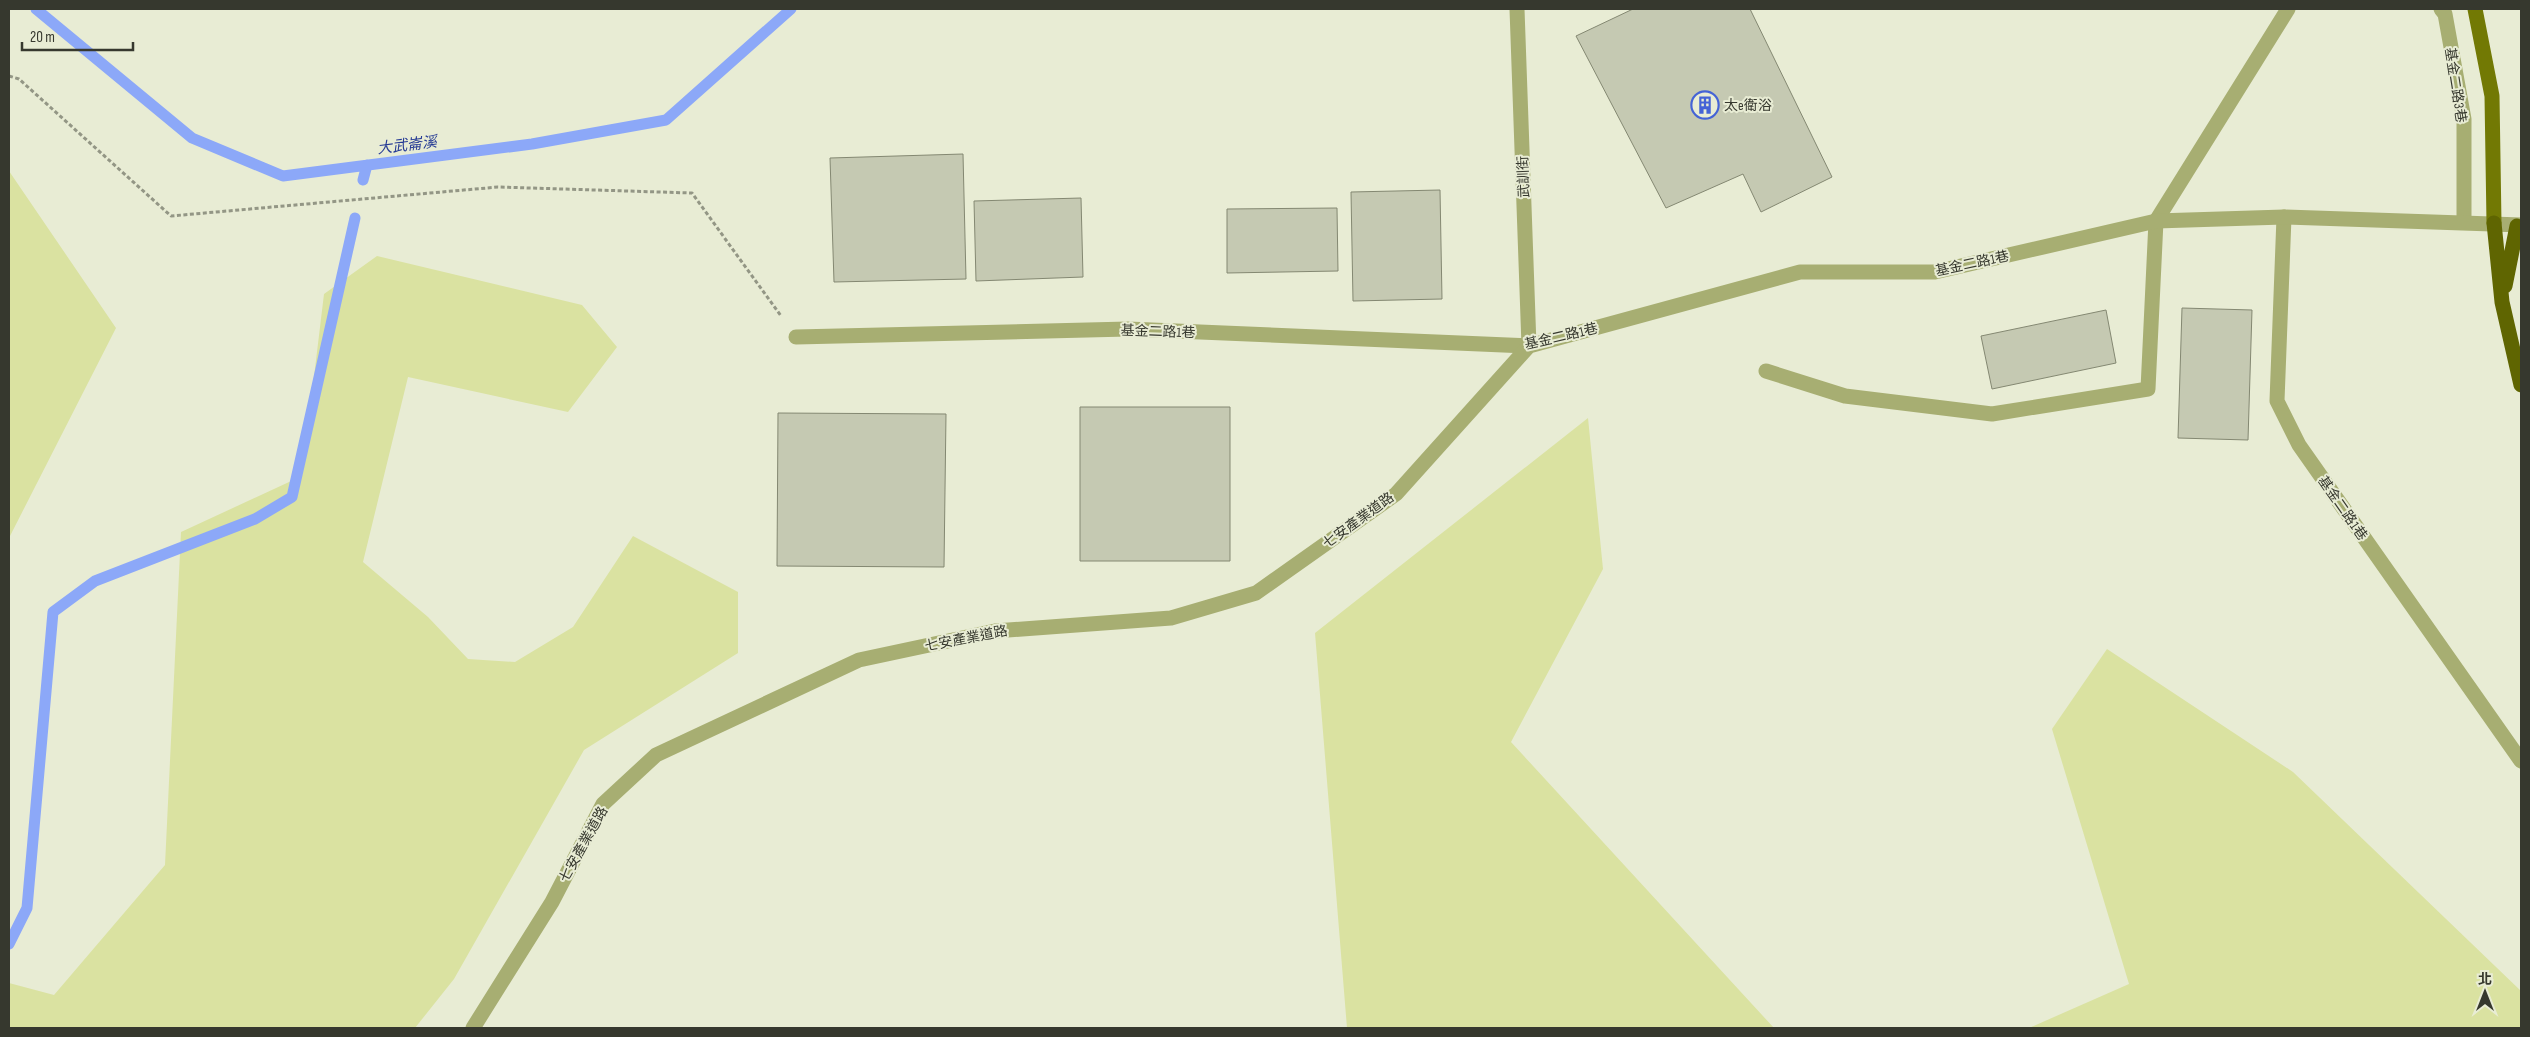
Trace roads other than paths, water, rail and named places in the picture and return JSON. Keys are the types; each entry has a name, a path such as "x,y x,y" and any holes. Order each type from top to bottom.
{"highway":[{"path":"2494,223 2502,302 2521,385"},
{"path":"2502,302 2520,224"}],"main road":[{"path":"2474,9 2492,96 2494,223"}],"street":[{"name":"武訓街","path":"1517,9 1529,346"},
{"path":"1766,371 1845,396 1992,414 2148,389 2156,221 2288,9"},
{"name":"基金二路3巷","path":"2441,9 2444,14 2464,119 2464,222"},
{"name":"基金二路1巷","path":"796,337 1128,329 1529,346 1800,272 1935,272 2156,221 2284,218 2520,224"},
{"name":"基金二路1巷","path":"2284,218 2277,401 2299,445 2521,761"},
{"name":"七安產業道路","path":"473,1028 552,902 603,804 656,755 860,660 994,631 1171,618 1256,593 1396,494 1529,346"}],"waterway":[{"name":"大武崙溪","path":"36,9 192,138 283,176 532,144 666,120 791,9"},
{"path":"363,180 367,165"},
{"path":"9,944 27,908 53,612 95,581 255,519 292,497 355,218"}],"place":[{"name":"太e衛浴","path":"1705,105"}]}
